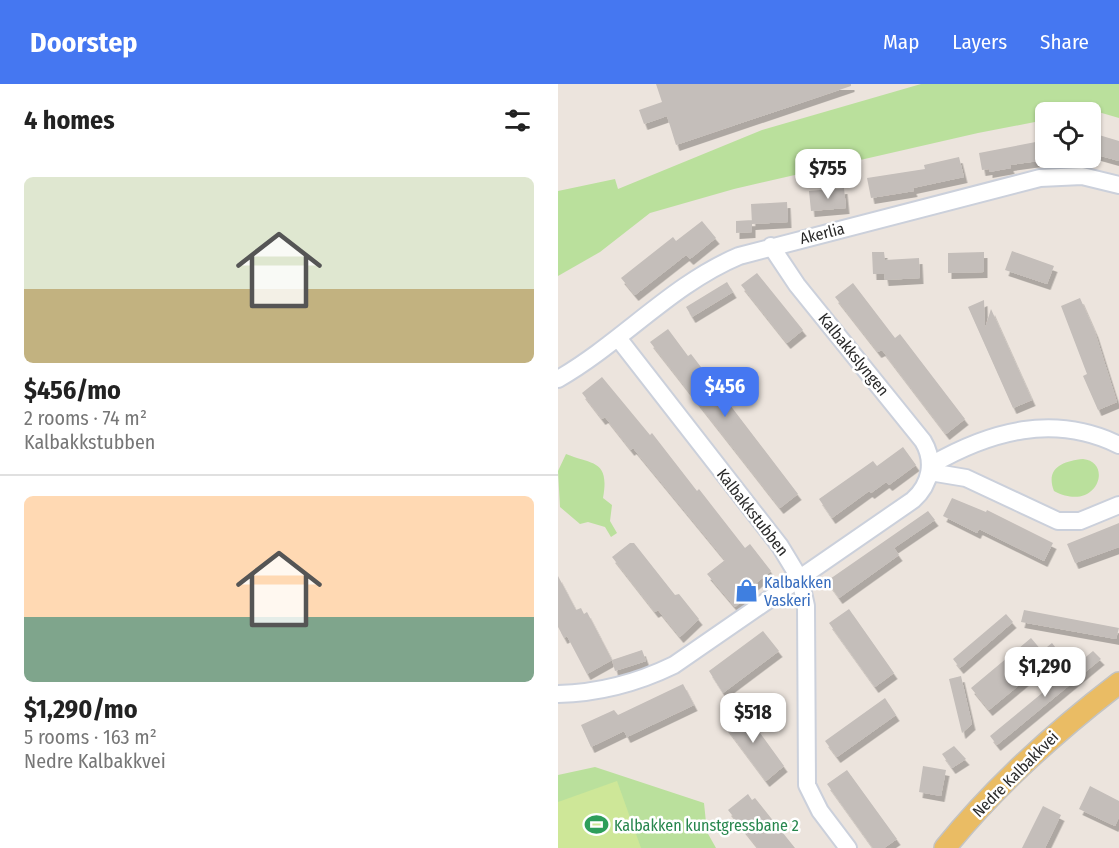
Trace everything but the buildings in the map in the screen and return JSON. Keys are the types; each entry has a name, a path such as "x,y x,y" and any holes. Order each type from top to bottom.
{"main road":[{"name":"Nedre Kalbakkvei","path":"945,848 978,809 1034,753 1119,683"}],"street":[{"name":"Akerlia","path":"558,379 618,338 705,272 739,256 1040,178 1082,176 1119,185"},
{"name":"Kalbakkslyngen","path":"771,246 797,285 918,433 928,449 930,469"},
{"name":"Kalbakkstubben","path":"618,338 780,546 800,579 806,606 806,777 820,811 848,848"},
{"path":"558,694 607,690 657,673 694,652 913,500 923,490 930,469 985,438 1031,429 1081,433 1119,445"},
{"path":"930,469 966,478 1058,521 1080,521 1119,505"}],"green space":[{"path":"921,84 1119,84 1119,118 1101,113 1101,102 1035,102 1035,122 734,189 650,213 600,252 558,276 558,191 615,179 618,189 762,130"},
{"path":"566,454 591,462 601,470 604,476 603,498 612,505 610,521 617,533 611,537 605,527 588,522 580,524 560,507 558,471"},
{"path":"1083,459 1092,462 1098,468 1099,477 1090,492 1081,496 1069,496 1054,491 1052,477 1054,471 1063,464"},
{"path":"595,767 704,803 707,832 716,848 558,848 558,775"},
{"name":"Kalbakken kunstgressbane 2","path":"617,781 641,848 558,848 558,802"}],"place":[{"name":"Kalbakken Vaskeri","path":"746,591"},
{"name":"Kalbakken kunstgressbane 2","path":"596,825"}]}
